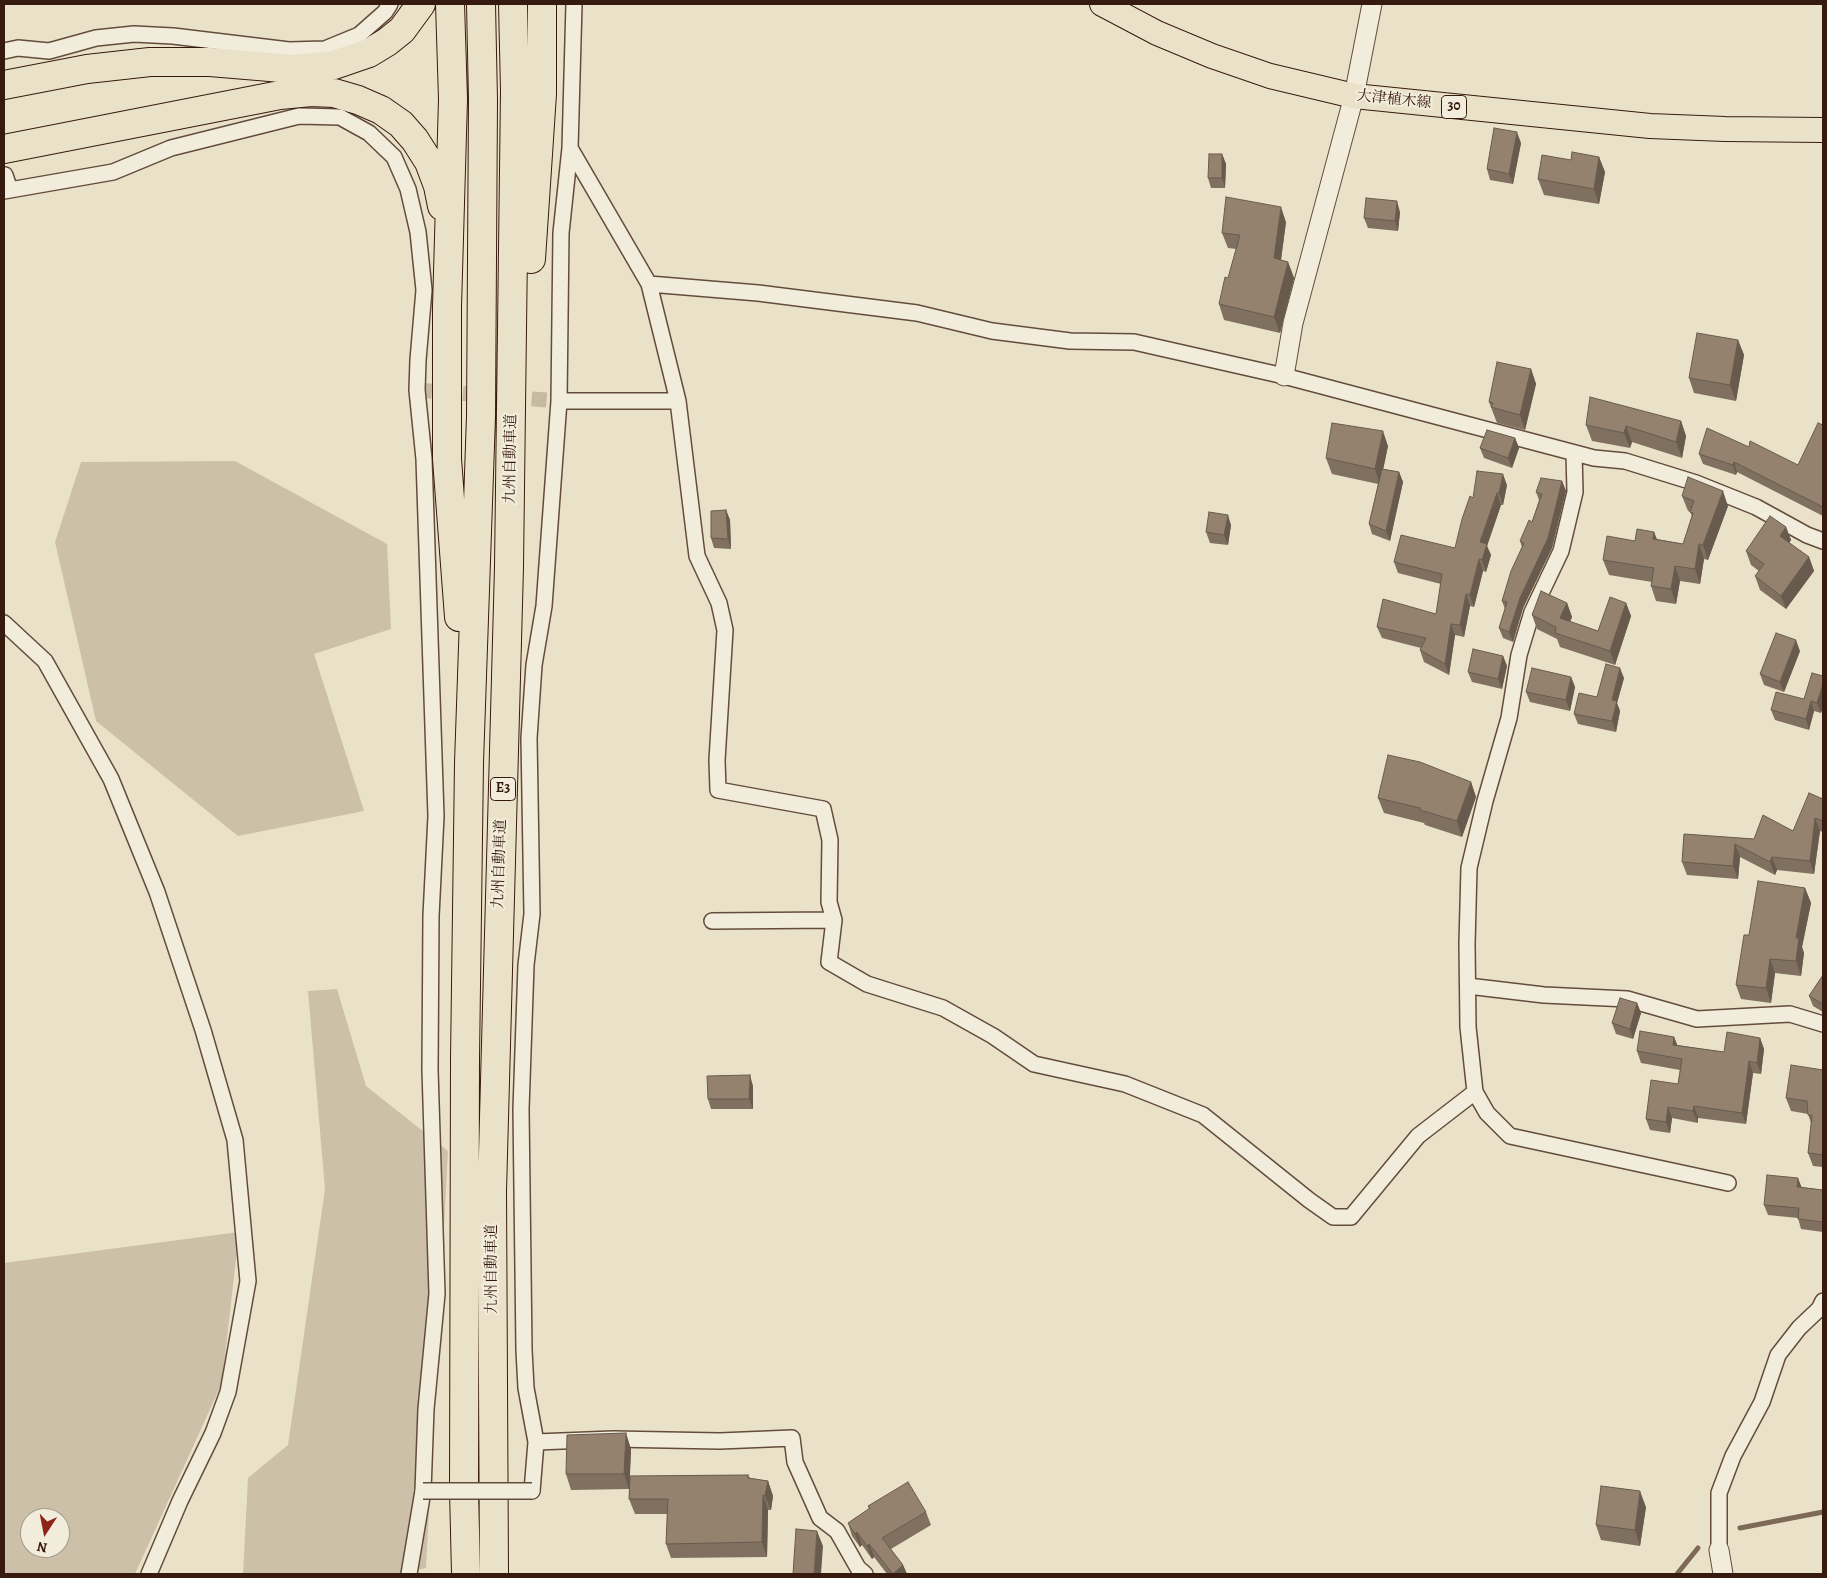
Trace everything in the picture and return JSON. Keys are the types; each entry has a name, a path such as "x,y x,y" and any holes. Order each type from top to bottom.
{"highway":[{"path":"4,85 87,69 150,62 210,62 294,69 334,65 369,53 387,42 402,30 421,4"},
{"path":"450,4 453,99 447,307 447,459 469,763"},
{"name":"九州自動車道","path":"466,1574 464,1490 465,1068 469,763 480,416 483,110 481,4"},
{"name":"九州自動車道","path":"494,1574 492,1191 509,567 515,91 513,4"},
{"path":"509,567 521,482 532,230 542,94 542,4"},
{"path":"5,162 280,95 311,92 334,93 358,100 381,110 401,124 416,140 429,162 438,186 442,210 447,307"}],"main road":[{"name":"大津植木線","path":"1102,4 1157,33 1212,56 1270,76 1354,96 1650,126 1823,130"}],"street":[{"path":"4,51 18,48 49,51 96,38 134,34 173,36 289,50 325,49 358,35 385,12 390,4"},
{"path":"422,1492 532,1491 536,1442 526,1388 524,1350 521,1109 526,965 532,914 529,738 534,665 544,606 559,401 562,233 570,148 574,4"},
{"path":"1284,376 1293,323 1354,96 1372,4"},
{"path":"5,162 7,191 113,172 171,148 298,116 340,117 369,133 394,157 408,188 418,232 424,290 417,390 424,459 436,816 431,916 430,1070 437,1294 426,1409 422,1492 410,1574"},
{"path":"570,148 649,284 678,401 697,556 719,603 725,630 717,760 718,790 824,809 830,840 829,902 834,920 829,962 867,984 943,1008 993,1036 1034,1064 1125,1084 1203,1115 1333,1217 1351,1217 1418,1136 1475,1092"},
{"path":"649,284 758,293 917,313 992,331 1070,341 1134,342 1284,376 1594,458 1625,461 1696,483 1756,507 1807,535 1823,541"},
{"path":"559,401 678,401"},
{"path":"1574,453 1575,492 1560,551 1532,612 1519,655 1509,718 1485,801 1469,868 1467,944 1468,1027 1475,1092 1488,1114 1510,1136 1728,1182"},
{"path":"4,623 45,661 111,779 157,892 203,1030 235,1140 248,1281 228,1392 213,1433 180,1501 149,1574"},
{"path":"712,921 834,920"},
{"path":"1468,986 1544,995 1627,999 1697,1019 1790,1014 1823,1024"},
{"path":"1723,1574 1719,1550 1719,1492 1733,1456 1762,1402 1778,1355 1799,1328 1819,1309 1823,1301"},
{"path":"536,1442 613,1440 720,1441 792,1438 795,1462 820,1518 837,1530 858,1568 865,1574"}],"shaded area":[{"path":"235,461 387,544 391,629 314,654 364,811 238,836 96,721 55,542 81,462"},
{"path":"337,989 366,1086 448,1151 426,1568 402,1574 243,1574 248,1478 288,1445 325,1189 308,991"},
{"path":"239,1232 222,1383 135,1574 4,1574 4,1263"}],"building":[{"path":"1494,128 1517,132 1509,174 1487,169"},
{"path":"1572,152 1599,157 1594,189 1538,179 1542,155 1571,160"},
{"path":"1209,154 1222,154 1222,178 1208,178"},
{"path":"1226,197 1281,207 1274,258 1288,262 1274,317 1219,304 1225,277 1228,278 1240,235 1222,233"},
{"path":"1366,198 1397,201 1395,221 1364,218"},
{"path":"1697,333 1738,340 1730,385 1689,378"},
{"path":"1497,362 1531,369 1520,415 1491,407 1493,403 1489,402"},
{"path":"1590,397 1681,421 1676,442 1626,426 1624,433 1586,425"},
{"path":"1332,423 1383,431 1375,469 1326,458"},
{"path":"1818,423 1823,425 1823,507 1734,462 1733,465 1699,454 1707,428 1749,447 1750,441 1798,465"},
{"path":"1487,430 1515,438 1508,458 1480,448"},
{"path":"1382,469 1399,472 1386,531 1369,524"},
{"path":"1477,471 1503,474 1499,493 1497,493 1480,542 1487,544 1482,560 1479,559 1470,595 1466,594 1460,625 1451,624 1445,664 1420,650 1426,638 1377,627 1383,599 1436,614 1442,574 1394,562 1401,535 1455,548 1470,496 1473,498"},
{"path":"1688,477 1723,491 1703,545 1699,544 1695,569 1675,566 1671,589 1651,586 1654,568 1603,560 1607,536 1635,541 1637,529 1654,532 1653,539 1683,544 1693,513 1690,512 1694,501 1682,496"},
{"path":"1541,478 1562,481 1548,538 1520,598 1509,632 1499,628 1507,602 1502,601 1511,571 1524,543 1520,541 1529,520 1532,522 1542,494 1536,492"},
{"path":"726,510 728,539 711,538 711,511"},
{"path":"1209,512 1228,515 1224,535 1206,532"},
{"path":"1770,516 1786,527 1780,536 1809,557 1781,596 1755,576 1764,564 1746,551"},
{"path":"1541,591 1567,603 1560,618 1598,631 1610,597 1626,603 1610,651 1555,633 1556,627 1532,615"},
{"path":"1776,633 1796,640 1780,682 1760,674"},
{"path":"1473,649 1503,656 1498,679 1468,672"},
{"path":"1606,664 1620,668 1612,700 1617,701 1612,721 1574,714 1579,693 1597,697"},
{"path":"1532,668 1571,677 1566,700 1526,692"},
{"path":"1812,673 1823,676 1823,684 1817,703 1811,701 1806,719 1771,710 1776,692 1804,699"},
{"path":"1388,755 1420,762 1471,782 1457,821 1420,810 1420,808 1378,798"},
{"path":"1809,793 1823,799 1823,821 1815,818 1810,861 1772,857 1770,862 1735,844 1733,866 1682,862 1684,834 1754,839 1763,815 1793,831"},
{"path":"1758,881 1805,888 1796,938 1799,938 1796,961 1770,959 1766,988 1736,985 1744,935 1749,935"},
{"path":"1823,975 1823,1004 1809,996"},
{"path":"1620,998 1637,1003 1630,1029 1612,1023"},
{"path":"1640,1031 1674,1037 1673,1045 1724,1052 1727,1032 1760,1038 1757,1063 1749,1061 1742,1113 1694,1106 1693,1111 1668,1107 1666,1122 1646,1119 1651,1080 1678,1084 1682,1059 1637,1051"},
{"path":"1791,1065 1823,1070 1823,1155 1808,1153 1812,1115 1808,1115 1807,1101 1786,1098"},
{"path":"750,1075 749,1099 708,1099 707,1076"},
{"path":"1767,1175 1798,1178 1797,1187 1823,1190 1823,1222 1798,1219 1799,1208 1764,1205"},
{"path":"626,1433 624,1474 566,1474 567,1435"},
{"path":"748,1475 748,1478 768,1481 765,1496 763,1495 762,1542 666,1544 668,1499 629,1499 630,1476"},
{"path":"908,1482 926,1512 882,1538 903,1565 893,1574 869,1544 867,1546 857,1532 855,1534 848,1523 870,1508 868,1506"},
{"path":"1601,1486 1640,1491 1635,1530 1596,1525"},
{"path":"796,1529 817,1531 814,1574 793,1574"}],"waterway":[{"path":"1740,1528 1823,1512"},
{"path":"1677,1574 1698,1548"}],"tunnel":[{"path":"417,390 559,401"}]}
